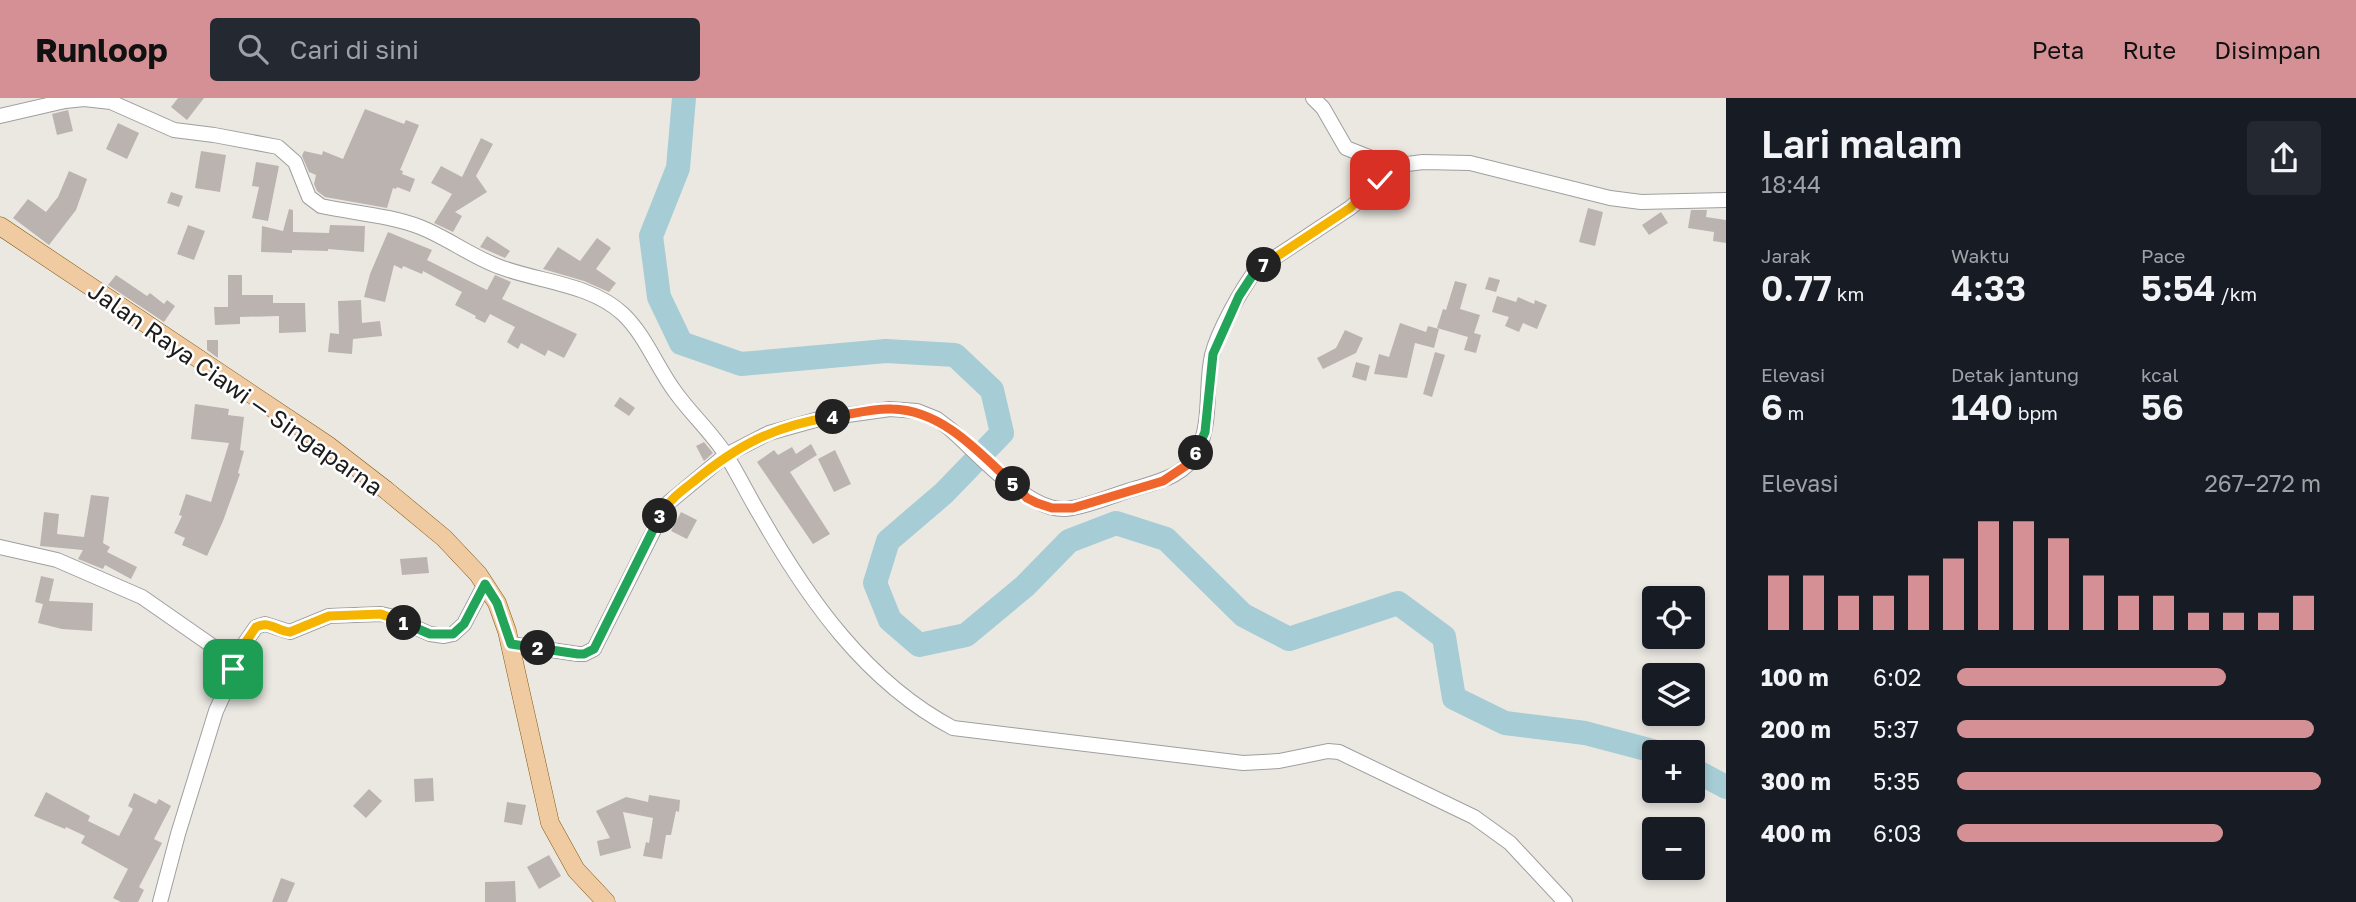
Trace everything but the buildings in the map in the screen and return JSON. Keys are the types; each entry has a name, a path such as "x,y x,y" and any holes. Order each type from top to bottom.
{"main road":[{"name":"Jalan Raya Ciawi — Singaparna","path":"0,226 329,446 444,538 478,574 497,603 511,644 551,823 576,870 606,902"}],"street":[{"path":"1313,98 1323,108 1346,148 1392,166 1423,162 1470,163 1610,198 1641,202 1726,200"},
{"path":"0,116 65,101 84,99 111,102 174,130 278,147 295,162 309,197 321,206 416,226 499,267 578,290 611,304 635,327 675,393 726,455 801,582 829,620 853,650 935,719 953,728 990,734 1243,763 1279,761 1314,753 1339,752 1474,817 1510,843 1565,902"},
{"path":"511,644 578,654 594,649 667,504 726,455 769,433 820,419 891,409 917,411 937,419 1027,498 1062,509 1163,481 1190,463 1198,450 1205,432 1213,354 1246,284 1256,270 1366,195 1392,166"},
{"path":"0,547 57,560 142,597 221,652 231,663 233,674 216,711 160,902"},
{"path":"231,663 256,627 265,624 290,632 329,616 381,614 430,634 453,634 464,624 485,584"}],"waterway":[{"path":"684,98 678,168 651,236 659,297 681,343 741,364 886,351 955,355 992,390 1002,433 944,493 888,541 875,583 890,620 919,645 966,635 1025,586 1069,541 1116,523 1166,539 1243,615 1289,639 1398,603 1444,637 1454,698 1505,723 1585,733 1642,748"},
{"path":"1705,776 1726,787"}],"route":[{"path":"233,669 231,663 260,624 269,624 290,632 329,616 381,614 430,634 453,634 464,624 485,584 497,603 511,644 578,654 589,652 594,649 667,504 726,455 769,433 820,419 891,409 917,411 937,419 950,429 1027,498 1052,508 1073,508 1163,481 1190,463 1198,450 1205,432 1213,354 1239,296 1256,270 1350,208 1380,180"}]}
